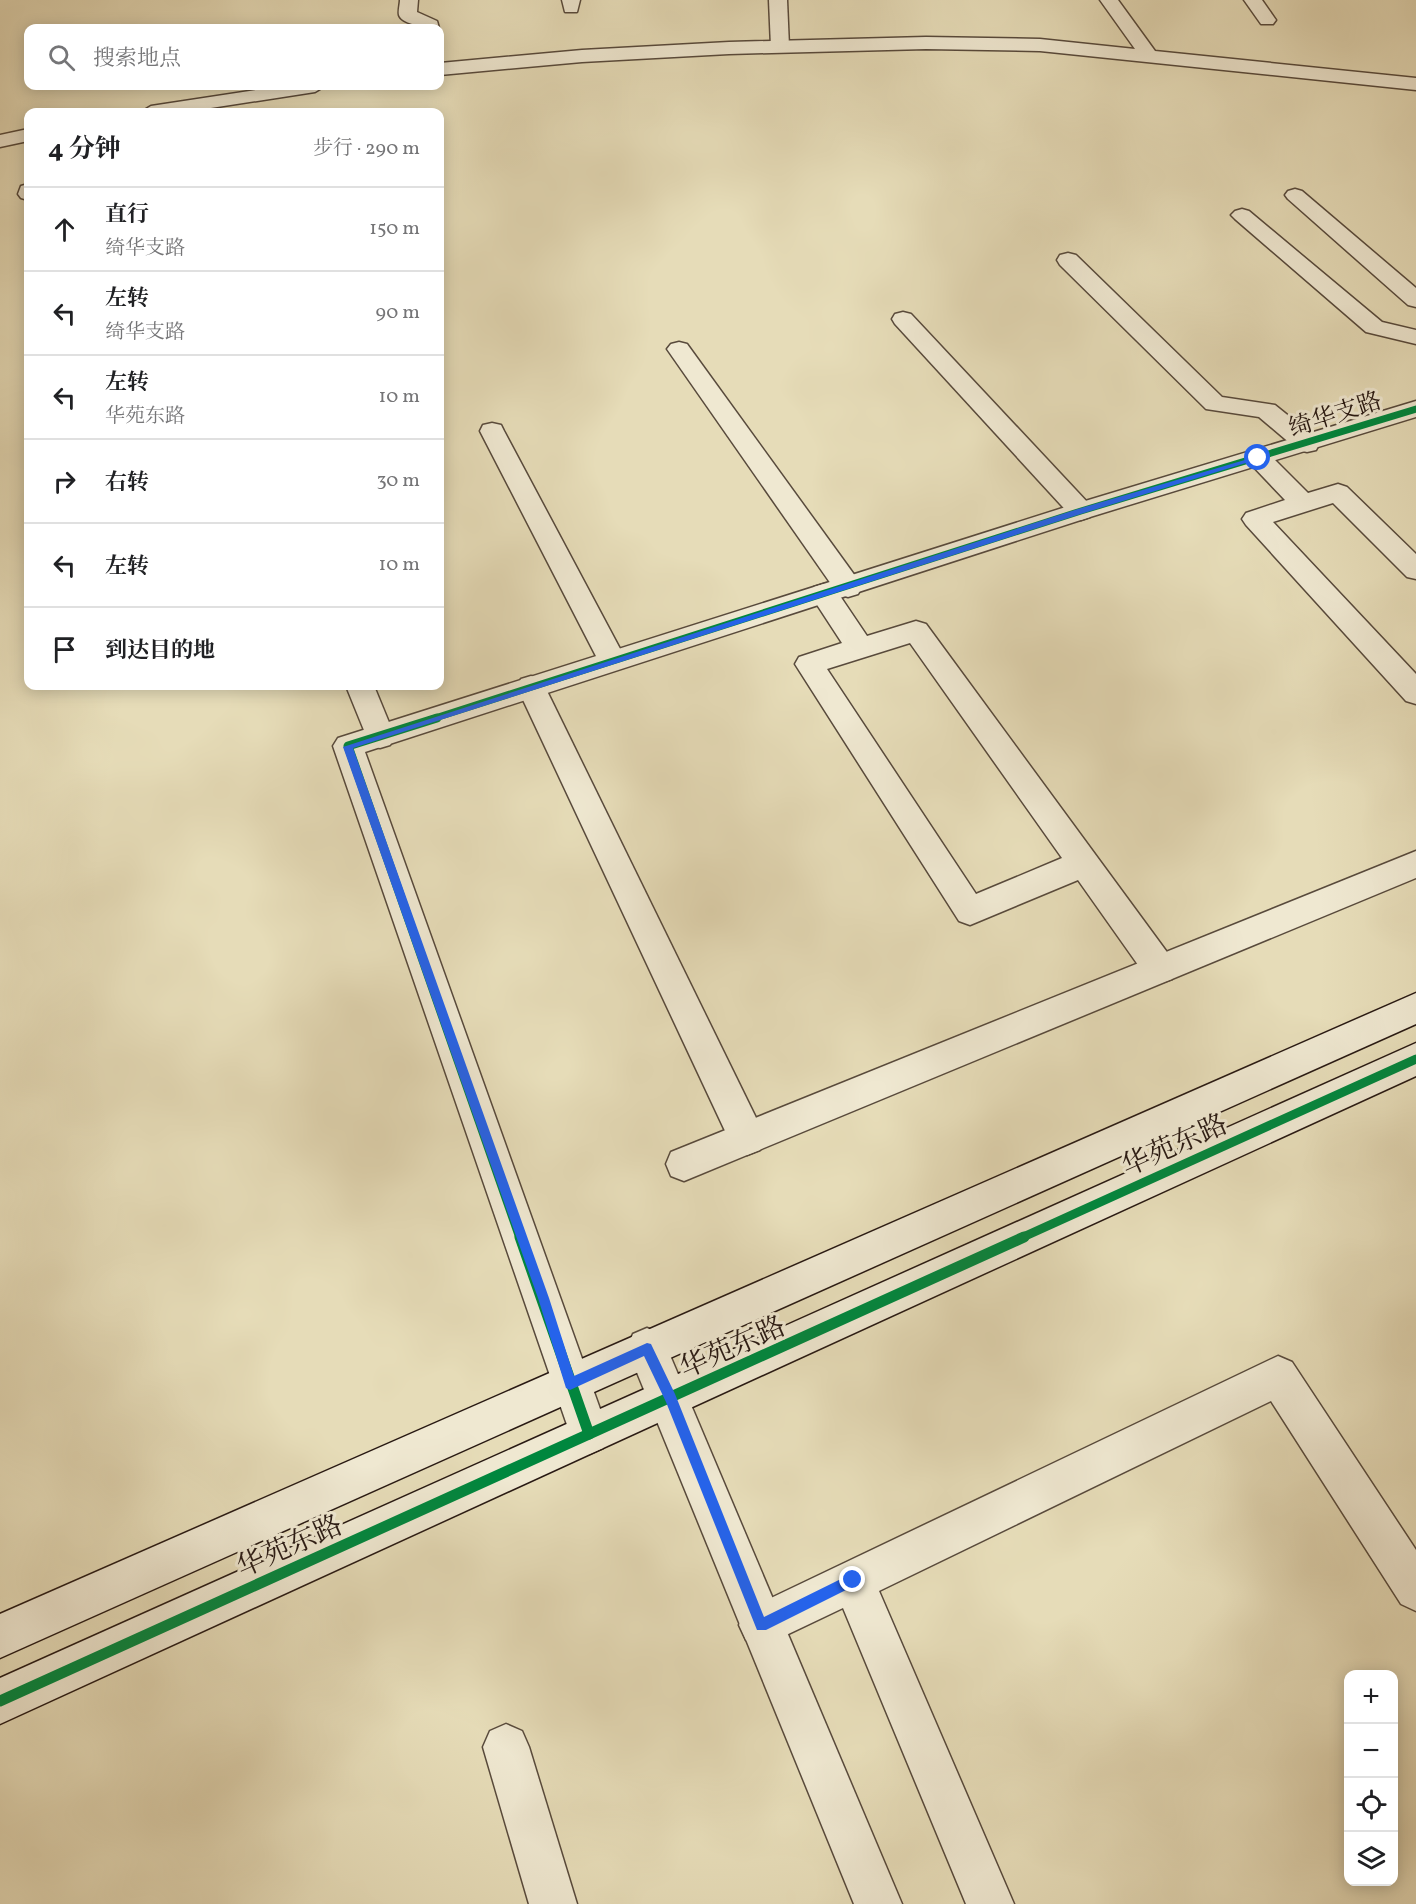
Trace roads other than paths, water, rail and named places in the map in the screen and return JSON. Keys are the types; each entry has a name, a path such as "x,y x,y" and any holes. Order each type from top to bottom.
{"street":[{"path":"409,0 408,15 428,24"},
{"path":"778,0 780,47"},
{"path":"1109,0 1150,57"},
{"path":"1253,0 1267,20"},
{"path":"444,69 582,56 926,43 1040,45 1416,84"},
{"path":"176,108 290,90"},
{"path":"0,141 24,136"},
{"path":"1295,195 1416,300"},
{"path":"1242,215 1374,327 1415,334"},
{"path":"1068,260 1215,404 1266,410 1307,444"},
{"path":"903,319 1081,511"},
{"path":"679,349 836,590 860,648"},
{"name":"绮华支路","path":"590,1434 570,1384 543,1298 348,747 612,660 1081,511 1416,409"},
{"path":"492,431 612,660"},
{"path":"1258,458 1303,503"},
{"path":"1416,570 1338,493 1255,519 1416,693"},
{"path":"1084,863 970,911 809,664 916,631 1084,863 1160,969"},
{"path":"531,687 747,1138"},
{"path":"362,690 381,736"},
{"path":"684,1164 1416,864"},
{"name":"华苑东路","path":"0,1636 1416,1008"},
{"name":"华苑东路","path":"0,1701 1416,1059"},
{"path":"647,1348 670,1398 761,1625 878,1904"},
{"path":"761,1625 1278,1376 1416,1588"},
{"path":"853,1580 990,1904"},
{"path":"506,1748 553,1904"}]}
